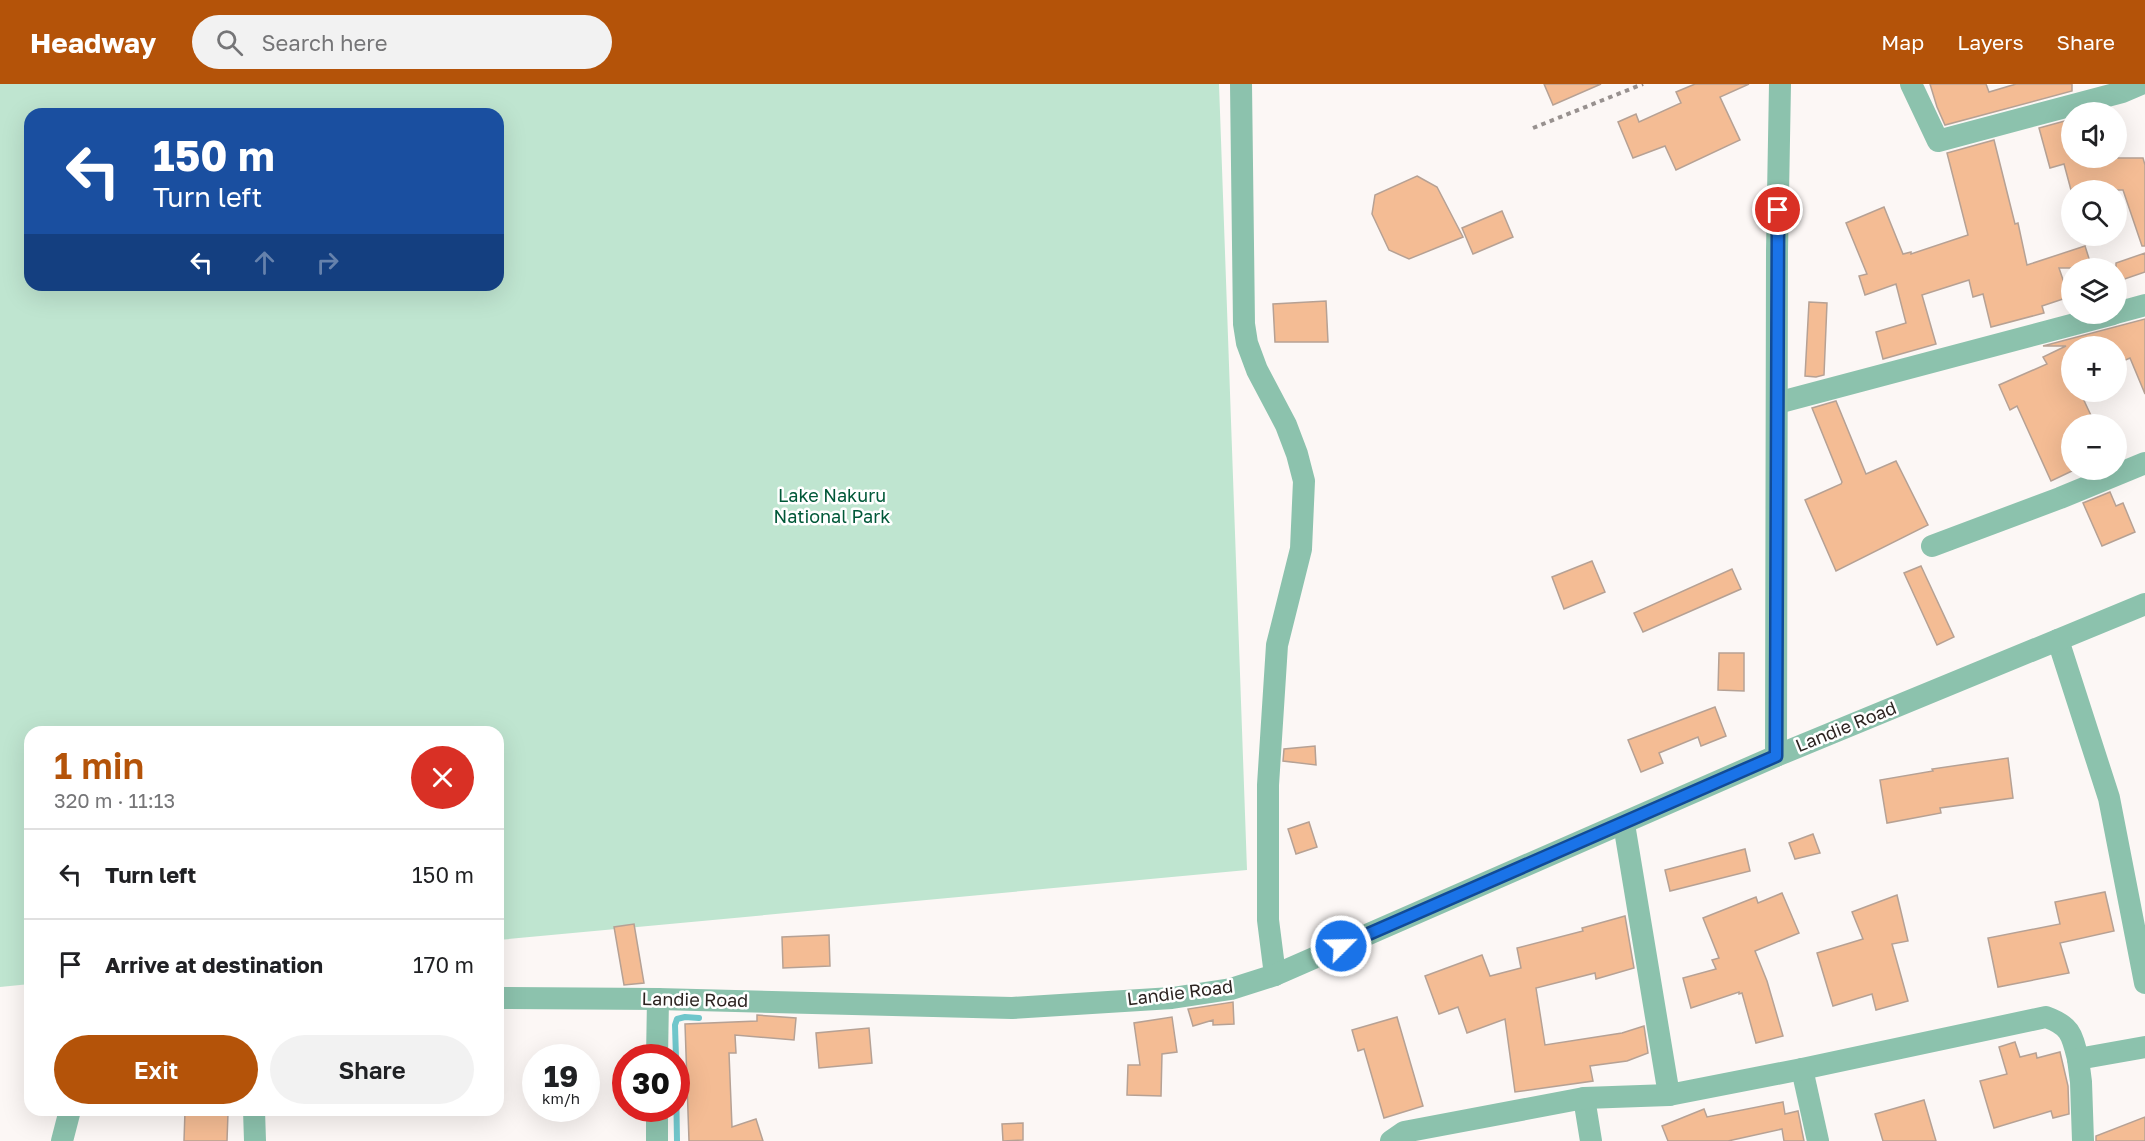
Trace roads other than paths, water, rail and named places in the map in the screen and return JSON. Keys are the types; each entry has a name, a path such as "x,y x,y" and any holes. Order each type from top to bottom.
{"street":[{"path":"1241,84 1244,324 1247,343 1257,370 1286,425 1304,481 1301,549 1277,645 1268,785 1268,920 1275,975"},
{"path":"1776,756 1777,251 1780,84"},
{"path":"1911,84 1938,141 2122,92 2141,84"},
{"path":"2127,310 2145,305"},
{"path":"1777,403 2074,324"},
{"path":"1932,546 2145,463"},
{"name":"Landie Road","path":"504,998 658,999 1012,1008 1172,998 1231,989 1275,975 1776,756 2145,604"},
{"path":"2058,640 2109,798 2145,983"},
{"path":"1624,824 1669,1095"},
{"path":"657,1044 658,999"},
{"path":"1390,1141 1404,1132 1584,1098 1669,1095 1802,1070 2046,1017 2062,1022 2073,1038 2081,1082 2083,1141"},
{"path":"2078,1059 2145,1047"},
{"path":"1802,1070 1818,1141"},
{"path":"1584,1098 1591,1141"},
{"path":"62,1141 68,1116"},
{"path":"254,1116 255,1141"},
{"path":"657,1122 657,1141"}],"waterway":[{"path":"676,1044 677,1019 699,1018"},
{"path":"677,1122 677,1141"}],"park label":[{"name":"Lake Nakuru National Park","path":"832,506"}]}
